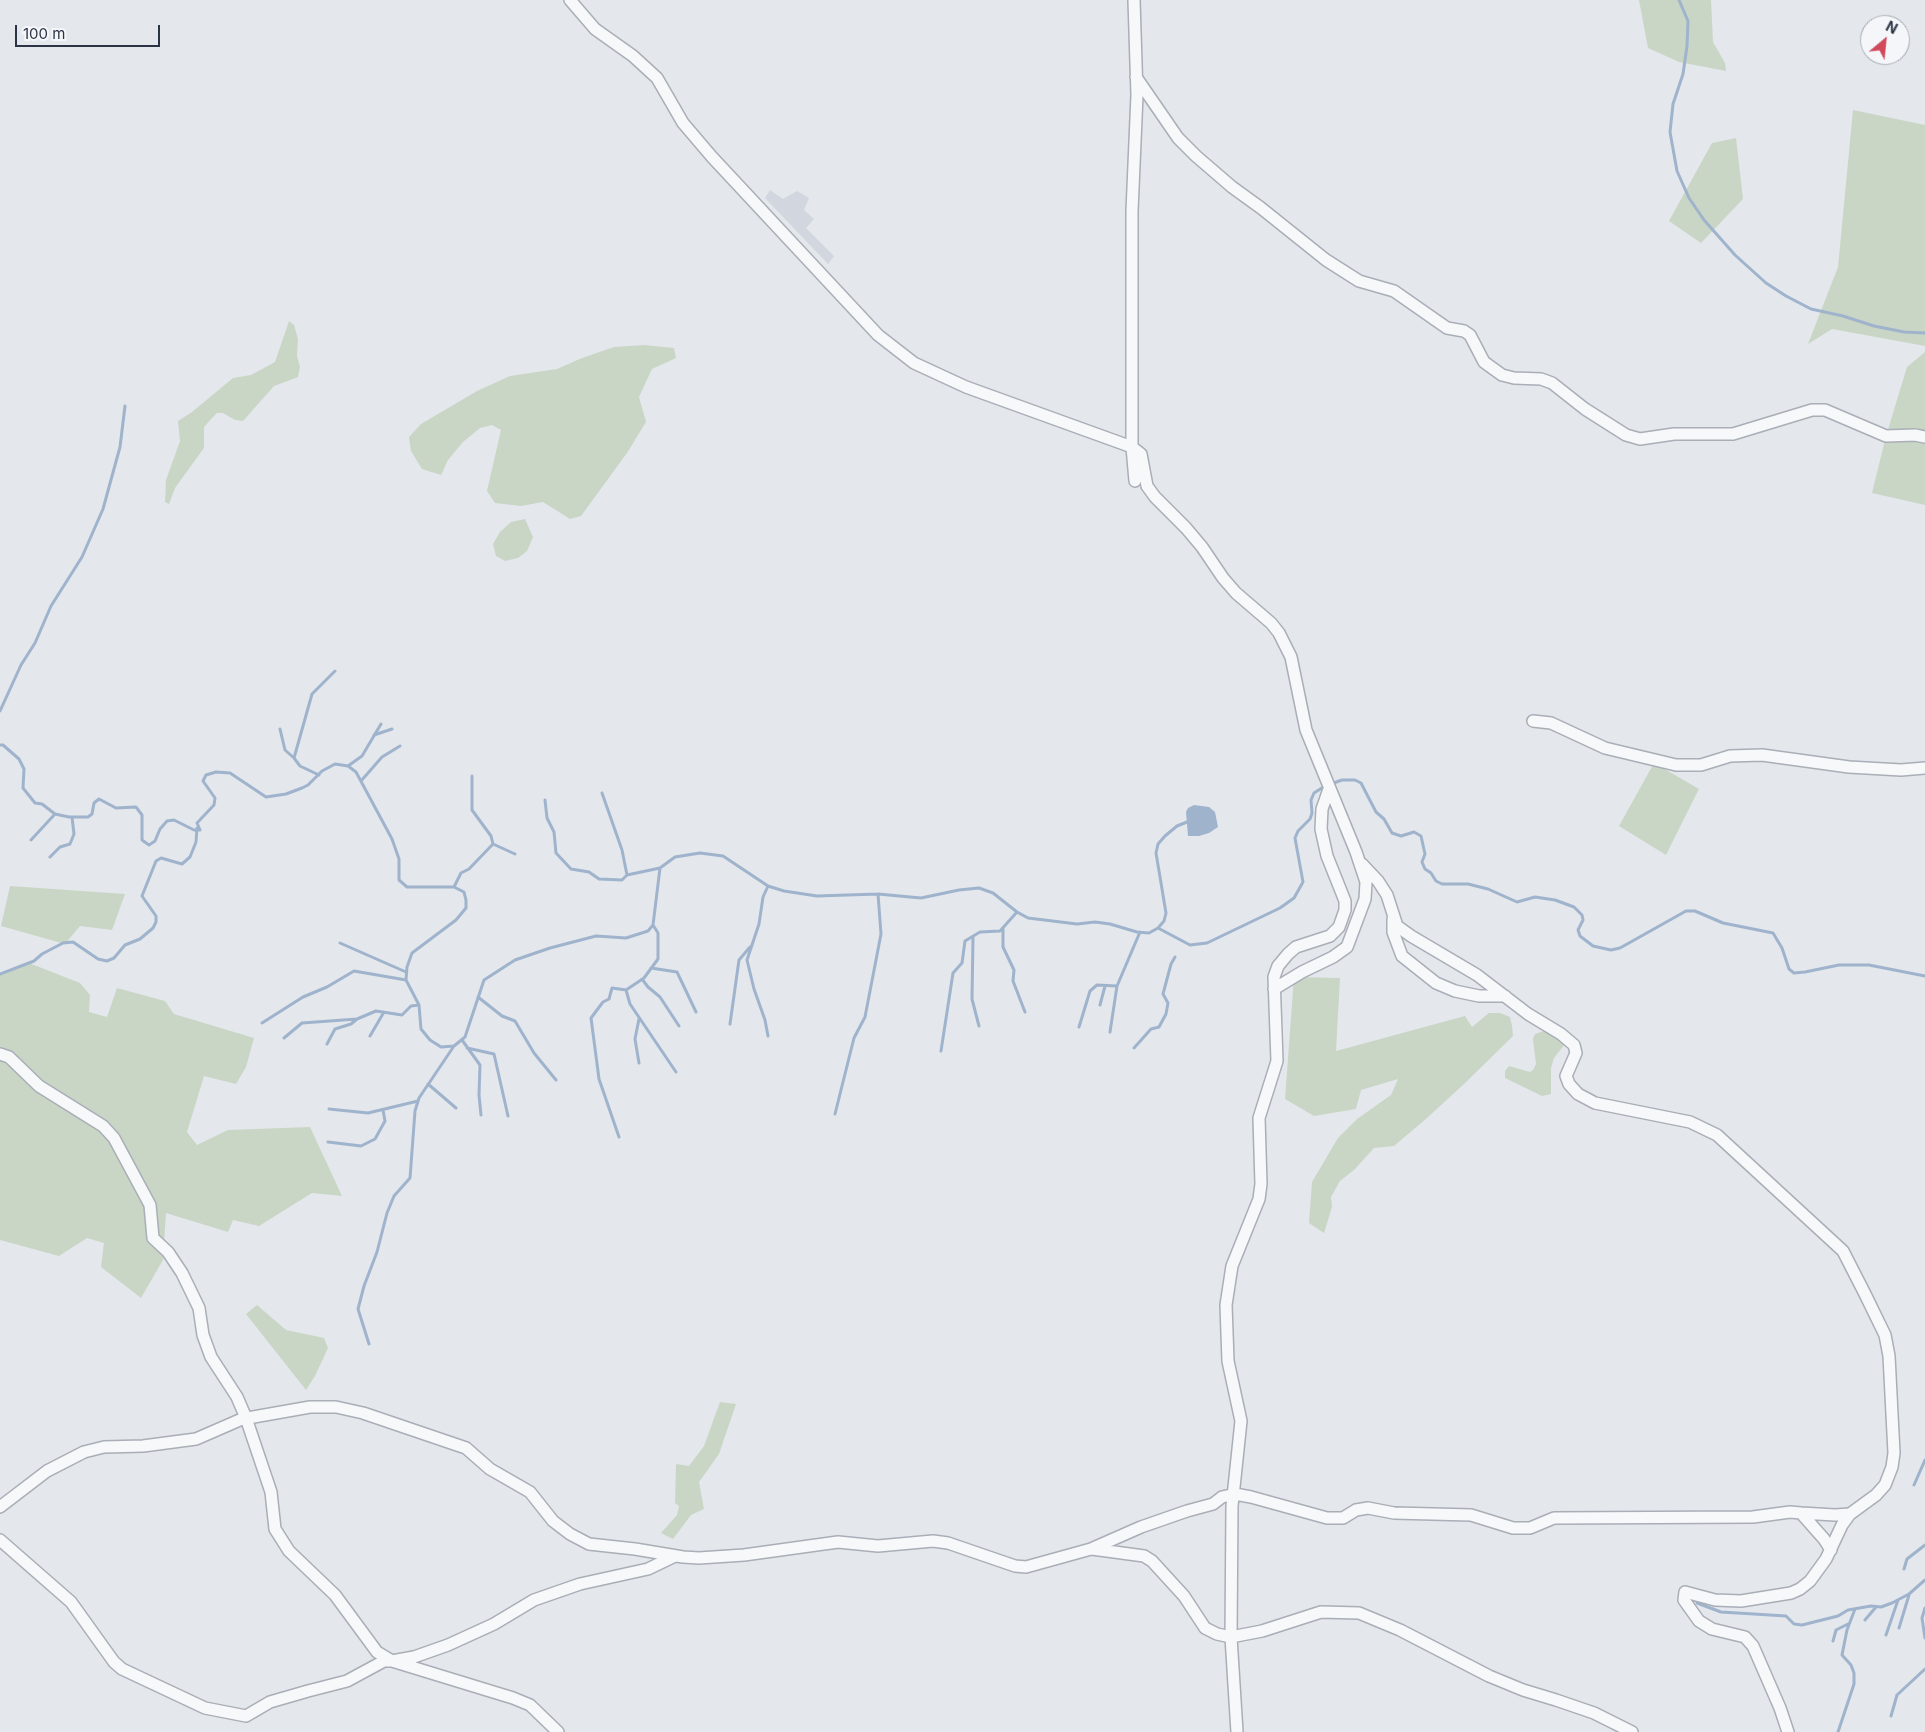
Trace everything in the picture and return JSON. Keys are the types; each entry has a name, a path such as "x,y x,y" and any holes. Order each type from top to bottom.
{"street":[{"path":"570,0 595,29 633,56 657,78 683,123 712,157 878,336 914,363 966,387 1132,447 1141,454 1147,486 1155,498 1186,528 1202,547 1222,578 1236,593 1271,623 1279,633 1290,657 1306,730 1366,882 1365,899 1347,947 1333,957 1302,972 1274,989"},
{"path":"1134,0 1137,95 1132,211 1132,447 1134,481"},
{"path":"1136,77 1178,138 1196,156 1232,187 1326,260 1359,281 1394,291 1447,328 1464,331 1470,336 1484,362 1502,375 1514,378 1541,379 1552,383 1585,409 1626,435 1640,439 1674,434 1733,434 1812,410 1825,410 1886,436 1915,435 1925,438"},
{"path":"1533,721 1551,723 1605,748 1676,765 1701,764 1730,756 1762,756 1849,767 1901,770 1925,768"},
{"path":"1238,1732 1231,1637 1233,1495 1241,1421 1228,1361 1226,1305 1232,1266 1259,1200 1261,1184 1259,1118 1277,1061 1274,977 1278,966 1288,954 1296,948 1330,936 1344,919 1345,901 1327,856 1321,829 1322,809 1329,789"},
{"path":"1359,861 1378,881 1387,895 1397,926 1478,975 1528,1014 1561,1034 1574,1045 1576,1053 1566,1076 1569,1084 1578,1094 1595,1103 1690,1122 1717,1134 1843,1251 1885,1335 1889,1356 1894,1453 1892,1467 1885,1485 1876,1495 1850,1514 1842,1525 1826,1560 1810,1581 1791,1593 1741,1601 1715,1600 1685,1592 1684,1600 1699,1621 1712,1629 1745,1637 1753,1646 1777,1699 1788,1732"},
{"path":"1393,918 1393,932 1402,956 1436,983 1455,991 1480,996 1505,996"},
{"path":"0,1054 9,1057 39,1086 103,1126 114,1138 150,1205 153,1238 168,1252 182,1273 199,1308 203,1335 211,1357 237,1397 246,1418 271,1492 275,1529 288,1551 335,1595 376,1652 392,1661 513,1698 530,1705 558,1732"},
{"path":"0,1507 47,1472 84,1452 104,1447 143,1446 196,1439 246,1418 310,1407 336,1407 363,1413 466,1448 490,1468 530,1492 553,1521 570,1534 589,1544 700,1558 744,1555 838,1542 878,1546 933,1541 948,1542 1016,1566 1026,1567 1091,1549 1141,1527 1213,1504 1222,1497 1233,1495 1251,1497 1327,1518 1343,1518 1356,1510 1368,1508 1394,1513 1470,1515 1513,1528 1530,1528 1554,1518 1702,1519 1753,1517 1790,1512 1850,1514"},
{"path":"1801,1513 1830,1550"},
{"path":"0,1540 71,1602 114,1662 122,1669 205,1708 246,1716 270,1702 347,1681 384,1661 414,1657 448,1645 494,1624 534,1600 580,1584 648,1569 675,1556"},
{"path":"1091,1549 1144,1556 1152,1561 1184,1596 1205,1628 1217,1634 1231,1637 1262,1632 1321,1612 1359,1612 1400,1630 1489,1676 1523,1690 1594,1713 1632,1732"}],"shaded area":[{"path":"770,190 783,199 797,191 809,198 804,210 814,219 806,228 834,256 828,264 765,198"}],"green space":[{"path":"1639,0 1711,0 1713,42 1725,63 1726,71 1679,62 1648,48"},
{"path":"1853,110 1925,125 1925,346 1832,329 1808,344 1838,267"},
{"path":"1736,138 1743,199 1701,243 1669,221 1712,143"},
{"path":"289,321 294,325 298,339 297,356 300,367 298,377 274,386 243,421 235,420 223,413 217,413 204,427 204,448 175,488 169,504 165,502 166,480 180,441 178,421 192,412 233,378 251,375 275,362"},
{"path":"644,345 674,348 676,358 652,369 639,397 646,422 627,453 581,516 570,519 543,502 521,506 495,503 487,491 501,430 492,425 480,428 463,442 448,460 441,475 422,469 411,451 409,437 421,424 477,391 510,376 557,369 614,347"},
{"path":"1925,352 1925,505 1872,493 1886,436 1907,367"},
{"path":"525,519 533,537 527,551 518,558 505,561 496,556 493,544 500,532 511,522"},
{"path":"1654,763 1699,789 1666,855 1619,826"},
{"path":"10,886 125,894 112,930 80,926 65,944 1,926"},
{"path":"29,963 80,983 90,995 89,1012 107,1017 117,988 165,1001 174,1014 254,1038 246,1067 236,1084 204,1076 187,1132 197,1145 228,1130 310,1127 342,1196 312,1193 259,1226 233,1220 228,1232 166,1213 163,1260 141,1298 101,1267 104,1243 87,1238 59,1256 0,1240 0,974"},
{"path":"1294,977 1340,978 1336,1051 1465,1016 1472,1027 1489,1013 1500,1013 1510,1017 1512,1026 1513,1036 1427,1118 1394,1146 1374,1148 1354,1170 1340,1181 1331,1197 1332,1207 1324,1233 1309,1223 1312,1182 1338,1138 1357,1119 1391,1095 1398,1079 1361,1090 1356,1109 1314,1116 1285,1099"},
{"path":"1547,1030 1565,1044 1554,1058 1551,1068 1551,1094 1542,1096 1505,1078 1505,1071 1509,1066 1530,1072 1533,1070 1536,1064 1533,1039 1535,1034"},
{"path":"257,1305 286,1330 324,1338 328,1348 306,1390 246,1314"},
{"path":"720,1402 736,1404 719,1454 699,1482 704,1509 691,1515 673,1539 661,1533 677,1515 679,1506 675,1503 676,1464 689,1466 704,1446"}],"water":[{"path":"1194,805 1209,807 1215,812 1218,827 1209,833 1199,836 1188,836 1186,812 1188,808"}],"waterway":[{"path":"1679,0 1688,21 1687,46 1683,74 1673,104 1670,132 1677,171 1689,198 1704,220 1735,255 1766,283 1811,309 1843,316 1874,326 1904,332 1925,333"},
{"path":"0,711 21,665 35,643 51,606 82,557 103,509 120,447 125,406"},
{"path":"319,775 300,766 294,758 312,694 335,671"},
{"path":"348,766 362,756 381,724"},
{"path":"280,729 285,750 294,758"},
{"path":"374,735 392,729"},
{"path":"0,745 3,745 19,759 24,769 23,788 35,803 42,804 55,814 69,817 88,817 92,814 94,803 99,799 116,808 136,807 142,815 142,840 149,845 155,841 160,829 167,821 174,820 194,830 200,830 197,823 214,805 215,798 203,781 206,775 216,772 230,773 266,797 286,794 302,788 308,785 322,771 335,764 348,766 356,772 392,839 399,859 399,880 407,887 454,887 464,892 466,908 456,920 412,953 407,967 406,980 419,1005 421,1029 430,1040 441,1047 454,1046 465,1037 484,980 515,960 550,948 596,936 626,938 648,931 653,925 660,868 675,857 700,853 723,856 768,886 784,891 817,896 878,894 921,898 979,888 993,893 1017,912 1028,918 1077,924 1095,922 1149,933 1158,928 1164,921 1166,913 1156,853 1158,844 1177,826 1187,822"},
{"path":"361,781 382,757 400,746"},
{"path":"454,887 461,873 469,869 493,844 491,836 472,810 472,776"},
{"path":"1331,784 1342,780 1355,780 1361,783 1376,812 1384,819 1392,833 1401,836 1414,832 1421,836 1425,854 1422,862 1425,869 1431,873 1436,881 1442,884 1468,884 1488,889 1517,902 1535,897 1555,900 1574,907 1582,915 1583,920 1578,930 1580,936 1593,946 1611,950 1620,948 1686,911 1695,911 1723,923 1773,933 1782,948 1789,969 1794,973 1839,965 1869,965 1925,976"},
{"path":"1158,928 1190,945 1207,943 1280,908 1294,898 1303,882 1295,838 1298,831 1310,819 1312,813 1311,800 1314,793 1325,786"},
{"path":"602,793 622,850 627,875 660,868"},
{"path":"545,800 547,818 554,832 556,853 571,869 589,872 599,879 622,880 627,875"},
{"path":"31,840 55,814"},
{"path":"50,857 60,847 70,844 74,834 72,817"},
{"path":"0,974 34,961 42,954 63,943 73,942 98,959 107,961 114,958 125,945 140,939 153,928 156,922 156,916 142,896 156,861 161,858 182,864 190,857 196,842 197,828"},
{"path":"493,844 515,854"},
{"path":"768,886 763,897 759,924 747,960 768,1036"},
{"path":"835,1114 854,1038 865,1017 881,934 878,894"},
{"path":"941,1051 953,973 962,963 965,941 980,932 1000,931 1017,912"},
{"path":"653,925 658,933 658,959 644,978 626,990 630,1004 676,1072"},
{"path":"1003,928 1003,947 1014,970 1013,981 1025,1012"},
{"path":"1079,1027 1090,991 1097,985 1117,986 1140,932"},
{"path":"973,937 972,999 979,1026"},
{"path":"340,943 406,972"},
{"path":"730,1024 739,960 750,947"},
{"path":"1134,1048 1151,1029 1159,1027 1166,1014 1168,1003 1163,994 1171,964 1175,957"},
{"path":"651,968 677,972 696,1012"},
{"path":"262,1023 303,997 327,987 354,971 406,980"},
{"path":"642,979 660,997 679,1026"},
{"path":"1100,1005 1105,986"},
{"path":"1110,1032 1117,986"},
{"path":"619,1137 599,1079 591,1018 603,1002 609,999 612,988 626,990"},
{"path":"478,997 502,1016 515,1021 534,1053 556,1080"},
{"path":"284,1038 302,1023 357,1019 376,1011 402,1015 411,1006 419,1005"},
{"path":"370,1036 384,1012"},
{"path":"327,1044 335,1029 351,1024 357,1019"},
{"path":"639,1019 635,1039 639,1063"},
{"path":"462,1040 480,1065 479,1095 481,1115"},
{"path":"369,1344 358,1309 364,1286 377,1252 387,1213 394,1196 410,1178 415,1111 419,1098 454,1046"},
{"path":"467,1048 494,1054 508,1116"},
{"path":"428,1084 456,1108"},
{"path":"329,1109 368,1113 418,1101"},
{"path":"328,1142 361,1146 375,1139 385,1121 383,1110"},
{"path":"1914,1485 1925,1460"},
{"path":"1904,1569 1907,1559 1925,1545"},
{"path":"1697,1603 1721,1612 1786,1616 1794,1624 1802,1625 1838,1616 1848,1610 1871,1606 1881,1607 1892,1603 1909,1594 1925,1580"},
{"path":"1899,1628 1909,1595"},
{"path":"1886,1635 1898,1600"},
{"path":"1865,1620 1876,1607"},
{"path":"1925,1608 1922,1618 1925,1638"},
{"path":"1838,1732 1854,1684 1854,1673 1851,1665 1842,1655 1847,1630 1855,1609"},
{"path":"1833,1641 1836,1630 1848,1624"},
{"path":"1891,1716 1897,1695 1925,1669"}]}
